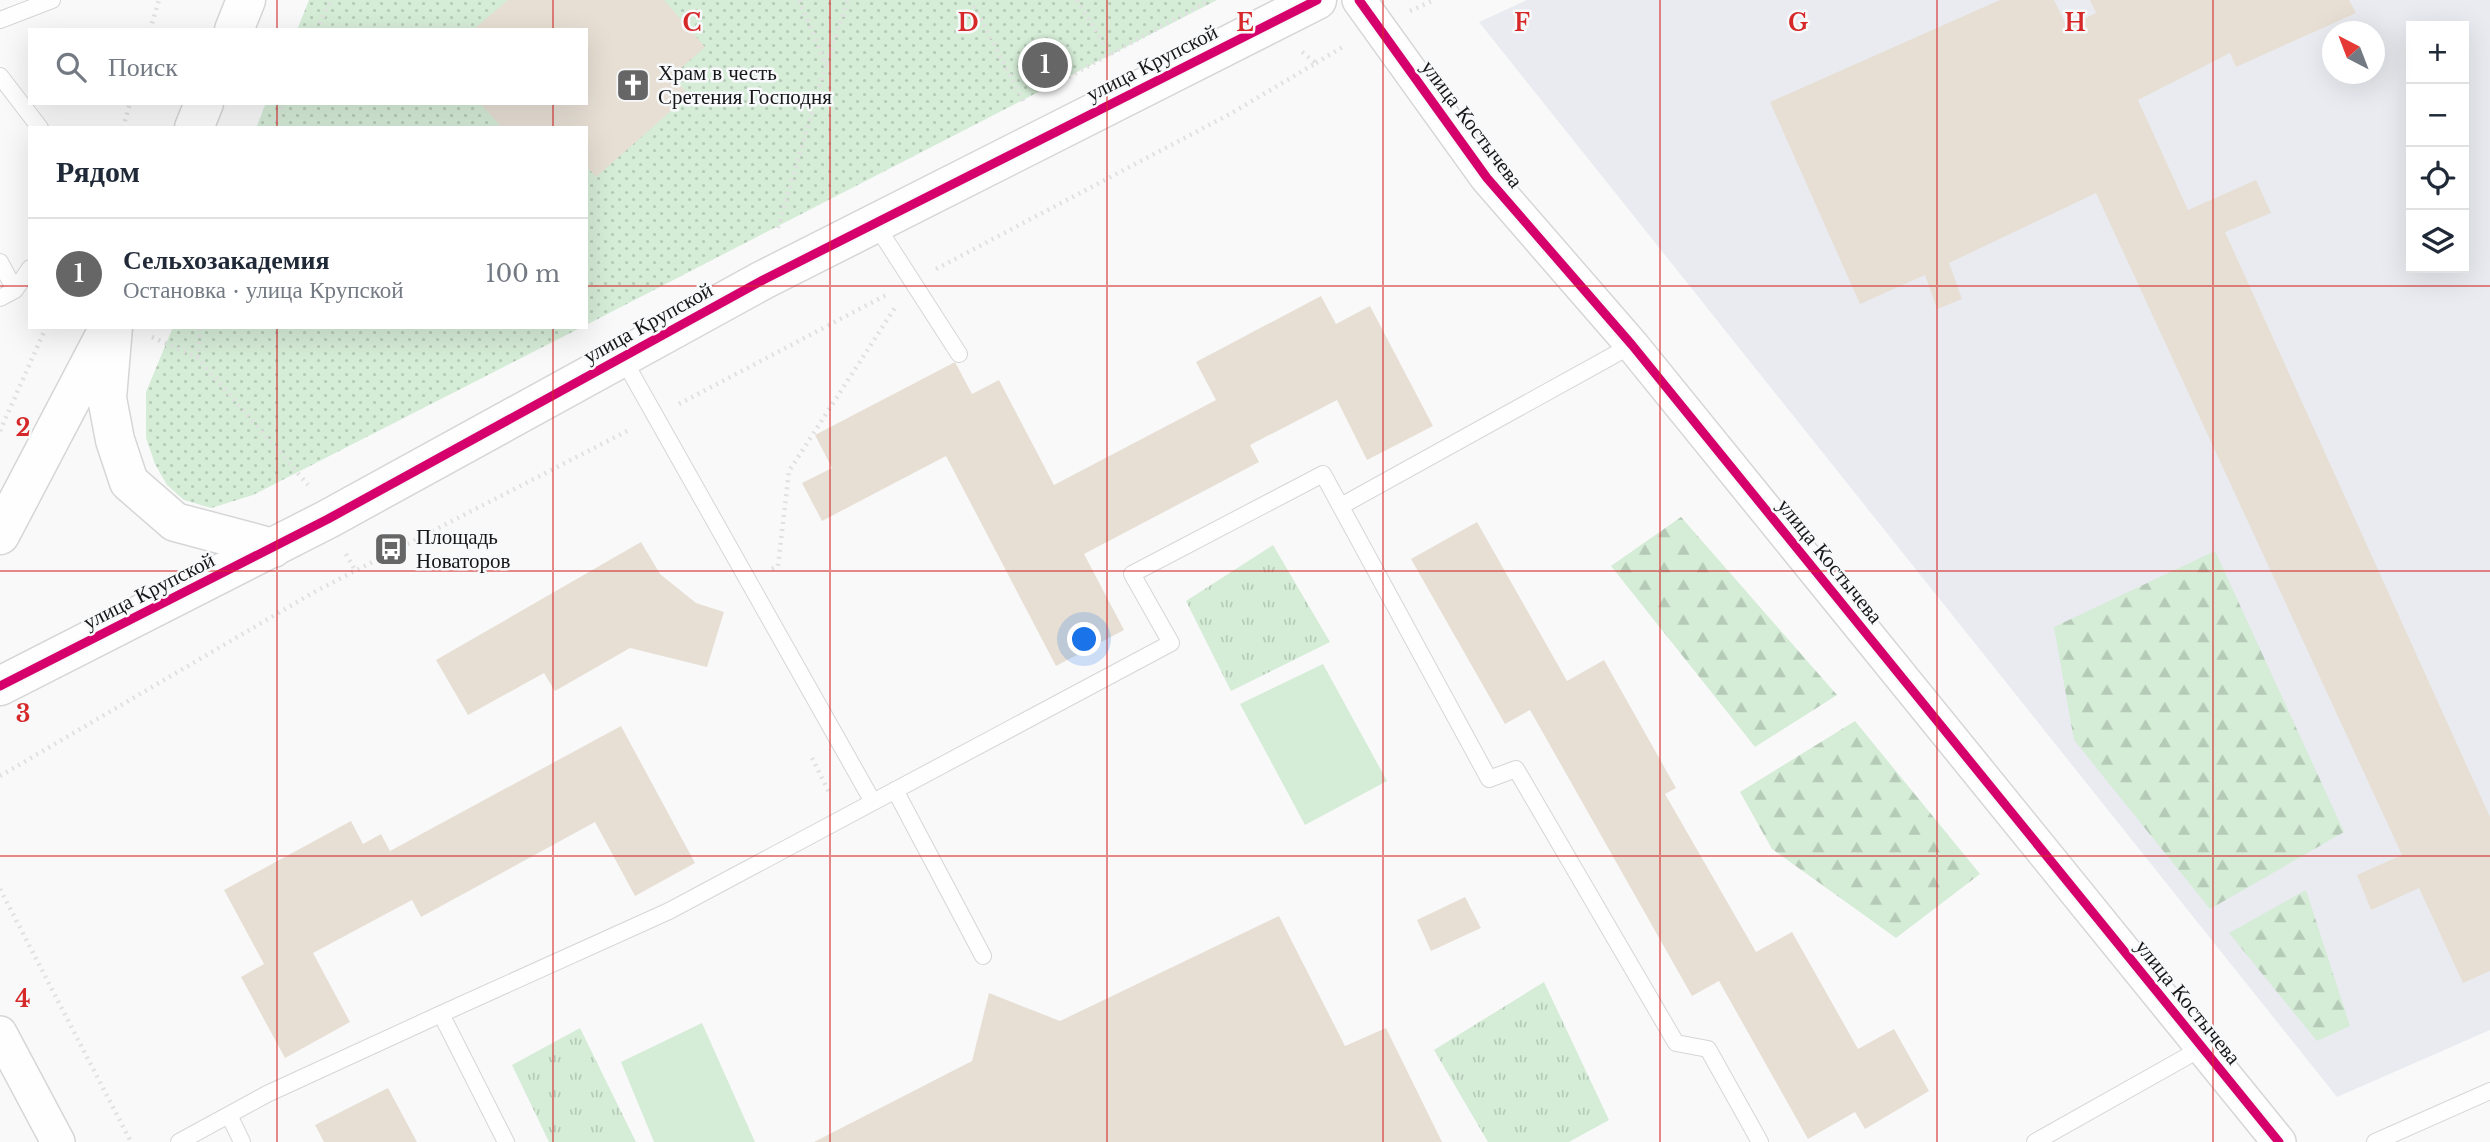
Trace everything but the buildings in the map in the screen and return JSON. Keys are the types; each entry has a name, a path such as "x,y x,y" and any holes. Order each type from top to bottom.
{"street":[{"path":"235,28 246,0"},
{"name":"улица Крупской","path":"0,686 18,670 328,519 764,280 876,225 1217,48 1317,0"},
{"name":"улица Костычева","path":"1359,0 1487,178 1632,345 2279,1142"},
{"path":"195,126 203,105"},
{"path":"0,535 121,329"},
{"path":"121,329 107,398 115,440 129,482 175,522 273,548"},
{"path":"0,1033 58,1142"}],"lane":[{"path":"0,20 52,0"},
{"path":"0,76 38,126"},
{"path":"876,225 959,354"},
{"path":"0,261 15,290"},
{"path":"0,298 15,290 28,271"},
{"path":"1341,506 1632,345"},
{"path":"622,357 873,802"},
{"path":"179,1142 267,1094 669,911 1171,643 1132,574 1323,474 1489,779 1516,769 1676,1043 1708,1049 1760,1142"},
{"path":"895,790 984,956"},
{"path":"441,1014 506,1142"},
{"path":"2035,1142 2202,1048"},
{"path":"2375,1142 2490,1091"},
{"path":"229,1115 242,1142"}],"path":[{"path":"151,28 159,0"},
{"path":"318,28 331,0"},
{"path":"799,0 827,64"},
{"path":"764,280 848,0"},
{"path":"1077,0 1111,55 1129,95"},
{"path":"974,6 1023,102 1047,136"},
{"path":"124,126 129,105"},
{"path":"274,126 283,105"},
{"path":"749,582 778,565 789,471 912,282"},
{"path":"0,431 45,329"},
{"path":"121,329 198,358 312,489 355,570"},
{"path":"198,358 200,329"},
{"path":"0,888 131,1142"}],"shaded area":[{"path":"1527,0 2490,0 2490,1030 2337,1097 1479,22"}],"green space":[{"path":"309,0 1217,0 588,324 588,126 257,126 265,105 588,105 588,28 298,28"},
{"path":"172,329 578,329 253,495 211,508 184,500 167,485 155,464 146,438 146,392"},
{"path":"1681,517 1837,695 1755,747 1611,566"},
{"path":"1273,545 1330,642 1231,691 1186,601"},
{"path":"2215,551 2344,832 2210,909 2074,740 2054,627"},
{"path":"1323,664 1387,781 1305,825 1240,704"},
{"path":"1855,721 1980,874 1896,938 1772,849 1740,792"},
{"path":"2306,890 2350,1026 2317,1041 2229,933"},
{"path":"1544,982 1609,1120 1569,1142 1488,1142 1434,1050"},
{"path":"702,1023 755,1142 654,1142 621,1062"},
{"path":"580,1028 636,1142 549,1142 512,1065"}],"cycle path":[{"path":"0,686 328,519 763,280 1317,0"},
{"path":"1359,0 1487,178 1632,345 2279,1142"}],"place":[{"name":"Сельхозакадемия","path":"1045,65"},
{"name":"Храм в честь Сретения Господня","path":"633,85"},
{"name":"Площадь Новаторов","path":"391,549"}]}
